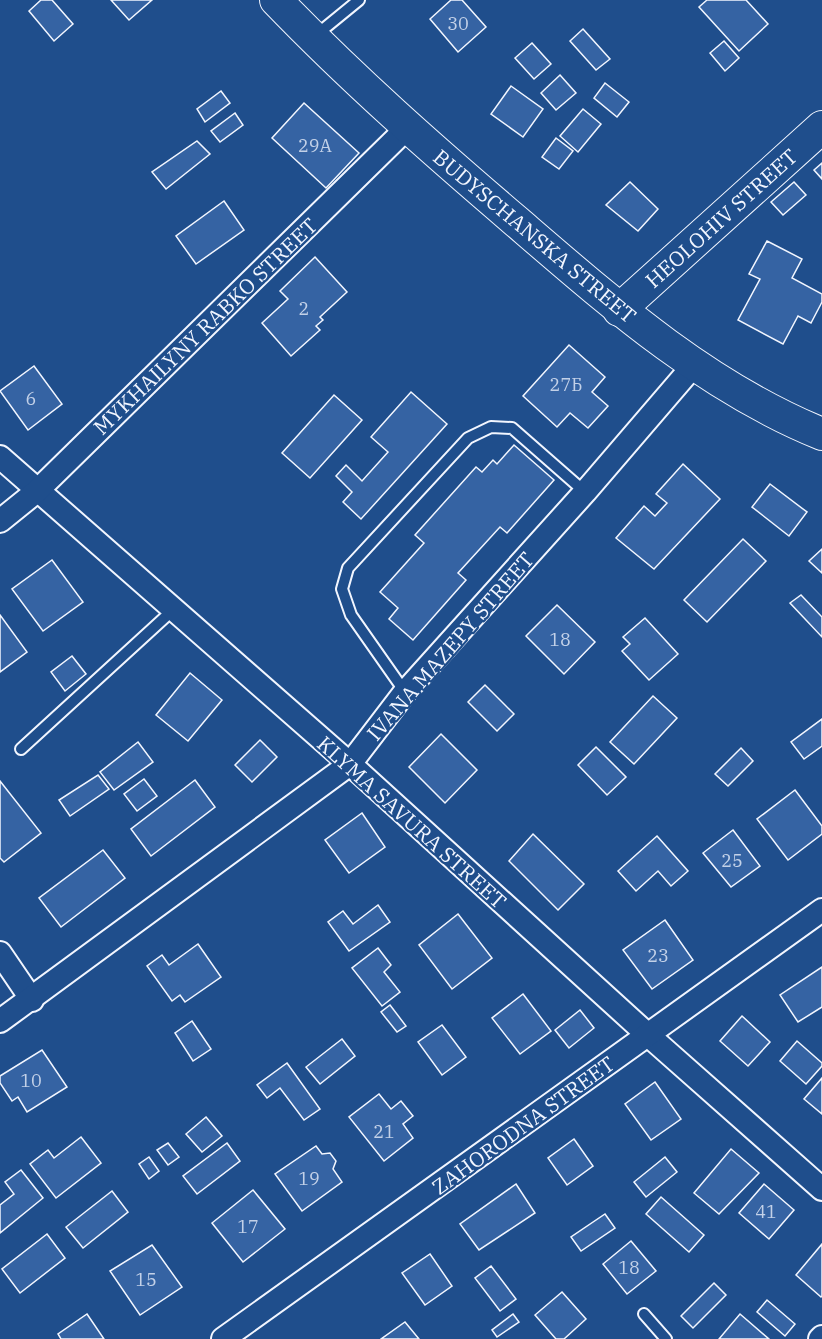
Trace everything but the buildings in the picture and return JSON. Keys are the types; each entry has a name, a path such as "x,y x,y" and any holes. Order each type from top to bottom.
{"street":[{"name":"BUDYSCHANSKA STREET","path":"276,0 312,38 407,128 619,310 694,365 790,422 822,434"},
{"name":"HEOLOHIV STREET","path":"619,310 822,127"},
{"name":"MYKHAILYNY RABKO STREET","path":"0,521 37,491 407,128"},
{"name":"IVANA MAZEPY STREET","path":"0,1021 32,1000 350,764 405,692 585,492 694,365"},
{"name":"KLYMA SAVURA STREET","path":"0,457 350,764 648,1035 822,1189"},
{"name":"ZAHORODNA STREET","path":"223,1339 822,910"},
{"path":"0,953 32,1000"}],"lane":[{"path":"312,38 359,0"},
{"path":"405,692 351,615 342,589 348,568 468,438 491,427 512,428 585,492"},
{"path":"21,749 173,610"},
{"path":"644,1314 666,1339"}]}
